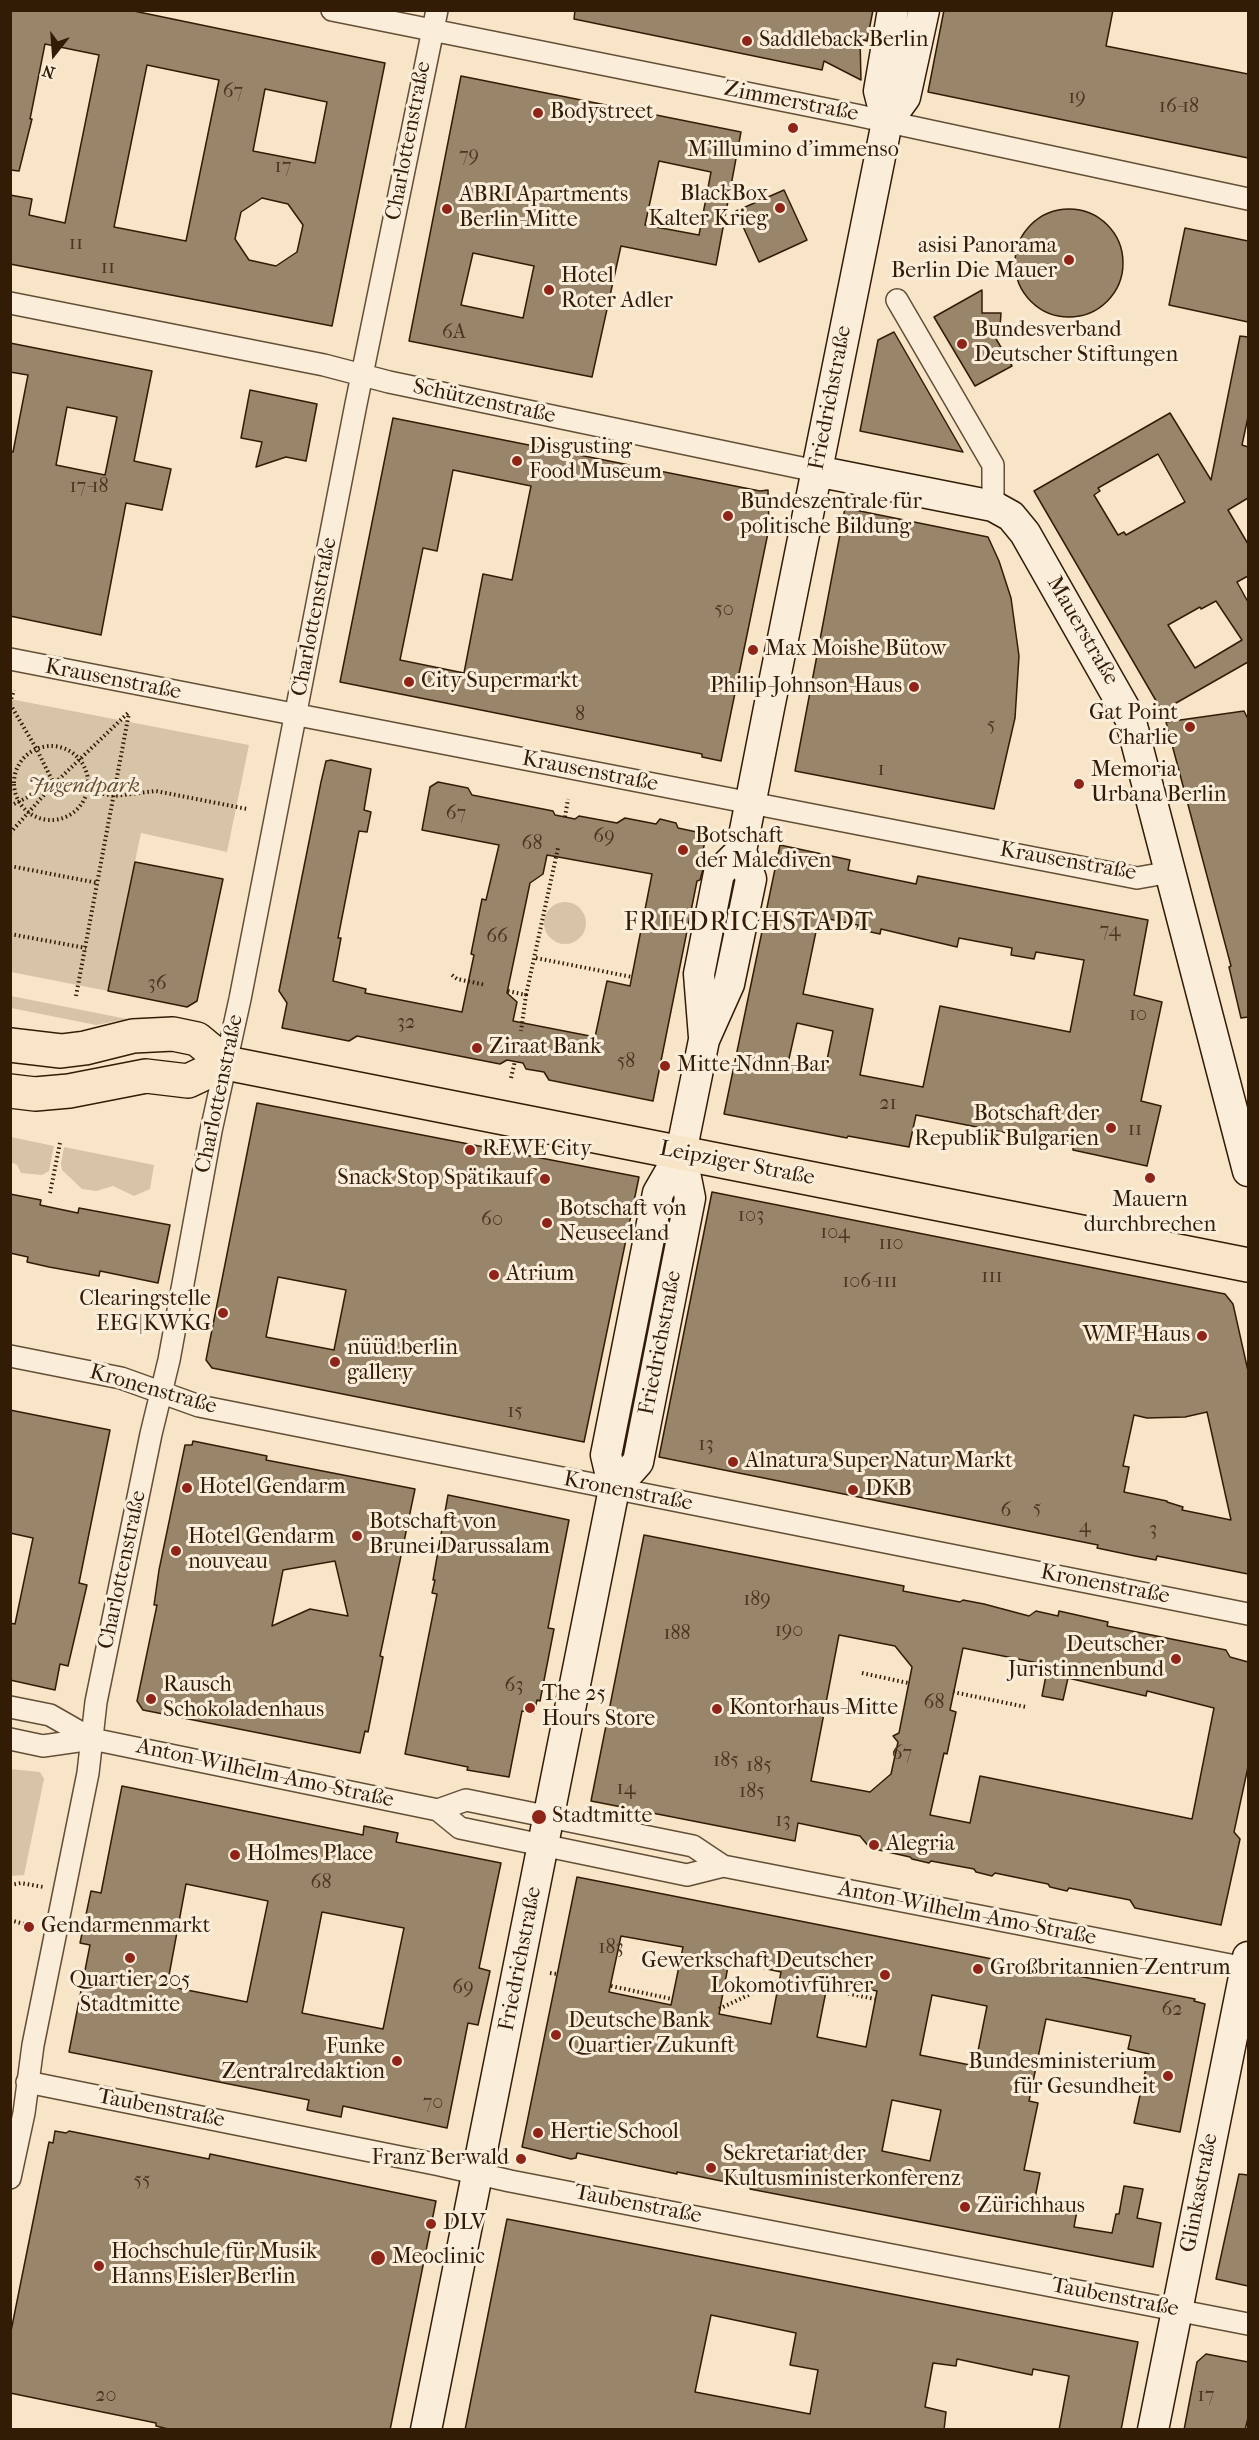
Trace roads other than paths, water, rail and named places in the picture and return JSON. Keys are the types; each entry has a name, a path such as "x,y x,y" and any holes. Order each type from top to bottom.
{"main road":[{"name":"Leipziger Straße","path":"10,1045 61,1051 85,1048 133,1036 172,1034 196,1039 226,1063 1248,1265"},
{"path":"10,1090 35,1094 69,1091 146,1076 188,1082 226,1063"}],"street":[{"name":"Zimmerstraße","path":"332,10 434,21 887,122 1248,199"},
{"name":"Friedrichstraße","path":"887,122 879,91 893,10"},
{"name":"Friedrichstraße","path":"426,2430 614,1489 638,1462 690,1198 681,1153 704,1040 729,984 751,879 741,851 887,122 905,97 924,10"},
{"name":"Charlottenstraße","path":"10,2178 37,2021 88,1773 96,1702 161,1392 211,1131 434,21"},
{"path":"897,300 993,465 993,506"},
{"name":"Schützenstraße","path":"10,303 993,506"},
{"name":"Mauerstraße","path":"993,506 1011,516 1025,533 1123,703 1136,737 1248,1171"},
{"name":"Krausenstraße","path":"10,659 1137,878 1171,872"},
{"name":"Kronenstraße","path":"10,1356 121,1378 199,1406 1248,1614"},
{"name":"Anton-Wilhelm-Amo-Straße","path":"10,1707 50,1715 92,1739 438,1810 460,1828 546,1831 693,1846 723,1866 1248,1966"},
{"name":"Anton-Wilhelm-Amo-Straße","path":"10,1740 43,1746 92,1739"},
{"name":"Anton-Wilhelm-Amo-Straße","path":"438,1810 466,1800 546,1831 687,1875 723,1866"},
{"name":"Glinkastraße","path":"1153,2430 1248,1966"},
{"name":"Taubenstraße","path":"27,2082 1248,2324"}],"place":[{"name":"Saddleback Berlin","path":"747,41"},
{"name":"Bodystreet","path":"538,113"},
{"name":"M'illumino d'immenso","path":"793,128"},
{"name":"BlackBox Kalter Krieg","path":"780,208"},
{"name":"ABRI Apartments Berlin-Mitte","path":"447,209"},
{"name":"asisi Panorama Berlin Die Mauer","path":"1069,260"},
{"name":"Hotel Roter Adler","path":"549,290"},
{"name":"Bundesverband Deutscher Stiftungen","path":"962,344"},
{"name":"Disgusting Food Museum","path":"517,461"},
{"name":"Bundeszentrale für politische Bildung","path":"728,516"},
{"name":"Max Moishe Bütow","path":"753,650"},
{"name":"City Supermarkt","path":"409,682"},
{"name":"Philip-Johnson-Haus","path":"914,687"},
{"name":"Gat Point Charlie","path":"1190,727"},
{"name":"Memoria Urbana Berlin","path":"1079,784"},
{"name":"Botschaft der Malediven","path":"683,850"},
{"name":"Ziraat Bank","path":"477,1048"},
{"name":"Mitte-Ndnn-Bar","path":"665,1066"},
{"name":"Botschaft der Republik Bulgarien","path":"1111,1128"},
{"name":"REWE City","path":"470,1150"},
{"name":"Mauern durchbrechen","path":"1150,1178"},
{"name":"Snack Stop Spätikauf","path":"545,1179"},
{"name":"Botschaft von Neuseeland","path":"547,1223"},
{"name":"Atrium","path":"494,1275"},
{"name":"Clearingstelle EEG|KWKG","path":"223,1313"},
{"name":"WMF-Haus","path":"1202,1336"},
{"name":"nüüd.berlin gallery","path":"335,1362"},
{"name":"Alnatura Super Natur Markt","path":"733,1462"},
{"name":"Hotel Gendarm","path":"187,1488"},
{"name":"DKB","path":"853,1490"},
{"name":"Botschaft von Brunei Darussalam","path":"357,1536"},
{"name":"Hotel Gendarm nouveau","path":"176,1551"},
{"name":"Deutscher Juristinnenbund","path":"1176,1659"},
{"name":"Rausch Schokoladenhaus","path":"151,1699"},
{"name":"The 25 Hours Store","path":"530,1708"},
{"name":"Kontorhaus-Mitte","path":"717,1709"},
{"name":"Stadtmitte","path":"539,1817"},
{"name":"Alegria","path":"874,1845"},
{"name":"Holmes Place","path":"235,1855"},
{"name":"Gendarmenmarkt","path":"29,1927"},
{"name":"Quartier 205 Stadtmitte","path":"130,1958"},
{"name":"Großbritannien-Zentrum","path":"978,1969"},
{"name":"Gewerkschaft Deutscher Lokomotivführer","path":"885,1975"},
{"name":"Deutsche Bank Quartier Zukunft","path":"556,2035"},
{"name":"Funke Zentralredaktion","path":"397,2061"},
{"name":"Bundesministerium für Gesundheit","path":"1168,2076"},
{"name":"Hertie School","path":"538,2133"},
{"name":"Franz Berwald","path":"521,2159"},
{"name":"Sekretariat der Kultusministerkonferenz","path":"711,2168"},
{"name":"Zürichhaus","path":"965,2207"},
{"name":"DLV","path":"431,2224"},
{"name":"Meoclinic","path":"378,2258"},
{"name":"Hochschule für Musik Hanns Eisler Berlin","path":"99,2266"}],"district":[{"name":"FRIEDRICHSTADT","path":"749,924"}],"park label":[{"name":"Jugendpark","path":"84,787"}]}
